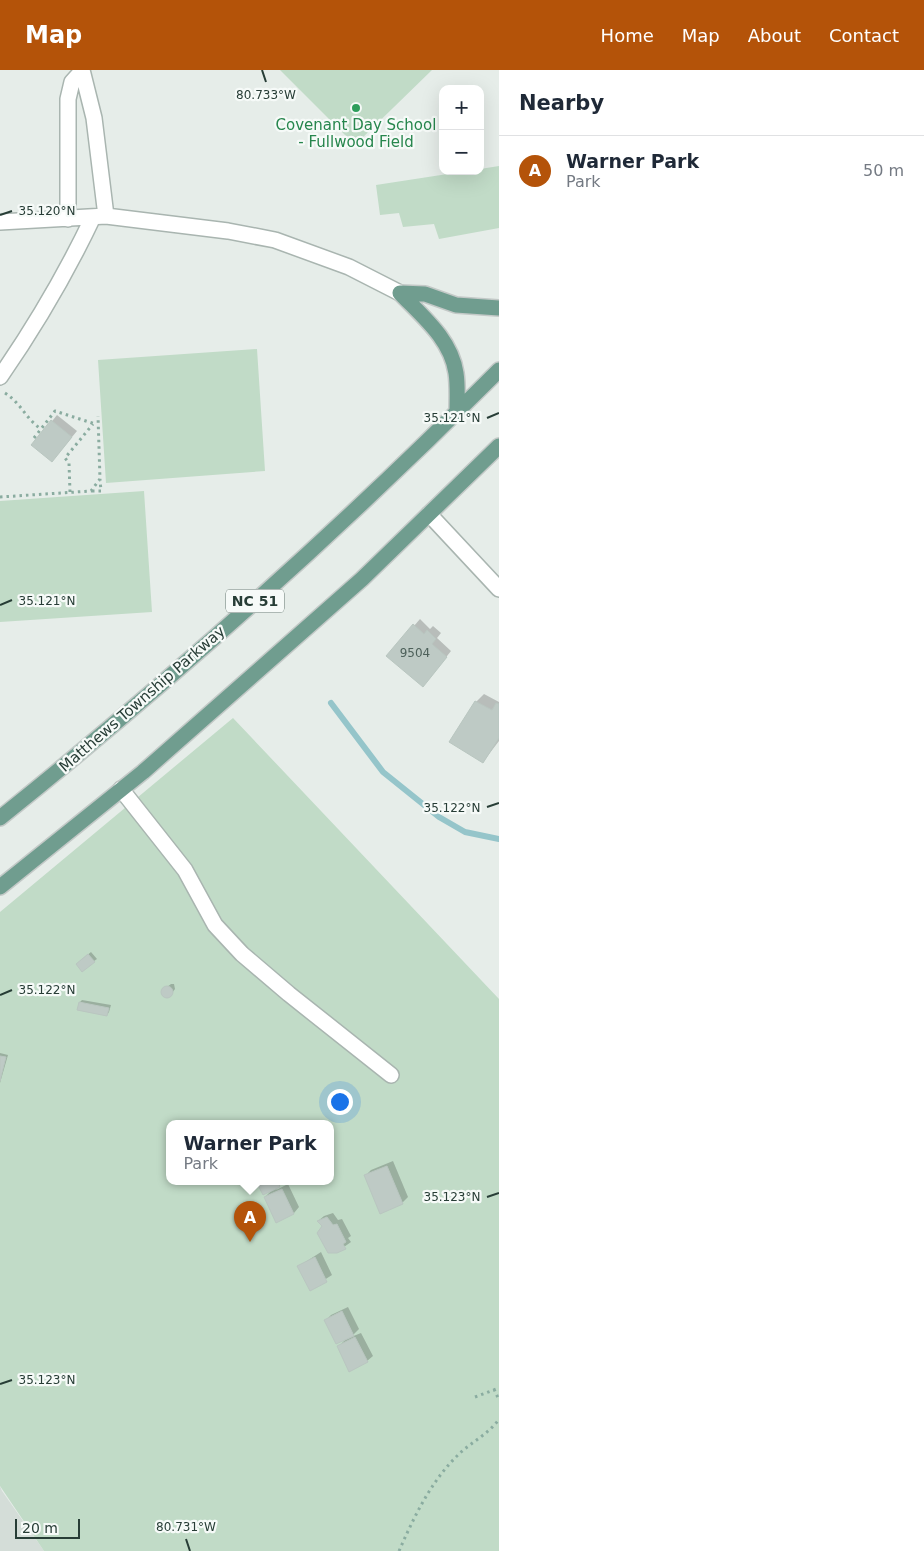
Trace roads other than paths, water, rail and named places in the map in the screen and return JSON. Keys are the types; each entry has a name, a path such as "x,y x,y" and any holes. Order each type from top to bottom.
{"main road":[{"path":"400,293 425,294 456,305 499,308"},
{"path":"400,293 435,329 448,347 456,373 457,412"},
{"name":"Matthews Township Parkway","path":"0,818 103,735 320,544 499,370"},
{"path":"0,887 121,789 355,585 499,446"}],"street":[{"path":"0,377 38,322 100,216 94,118 82,70"},
{"path":"68,219 68,99 72,82 82,70"},
{"path":"0,222 100,216 181,224 275,240 349,267 400,293"},
{"path":"429,514 499,589"},
{"path":"121,789 185,870 215,925 242,954 391,1075"}],"waterway":[{"path":"331,703 383,772 439,817 465,832 499,839"}],"place":[{"name":"Covenant Day School - Fullwood Field","path":"356,108"},
{"name":"Warner Park","path":"250,1242"}]}
